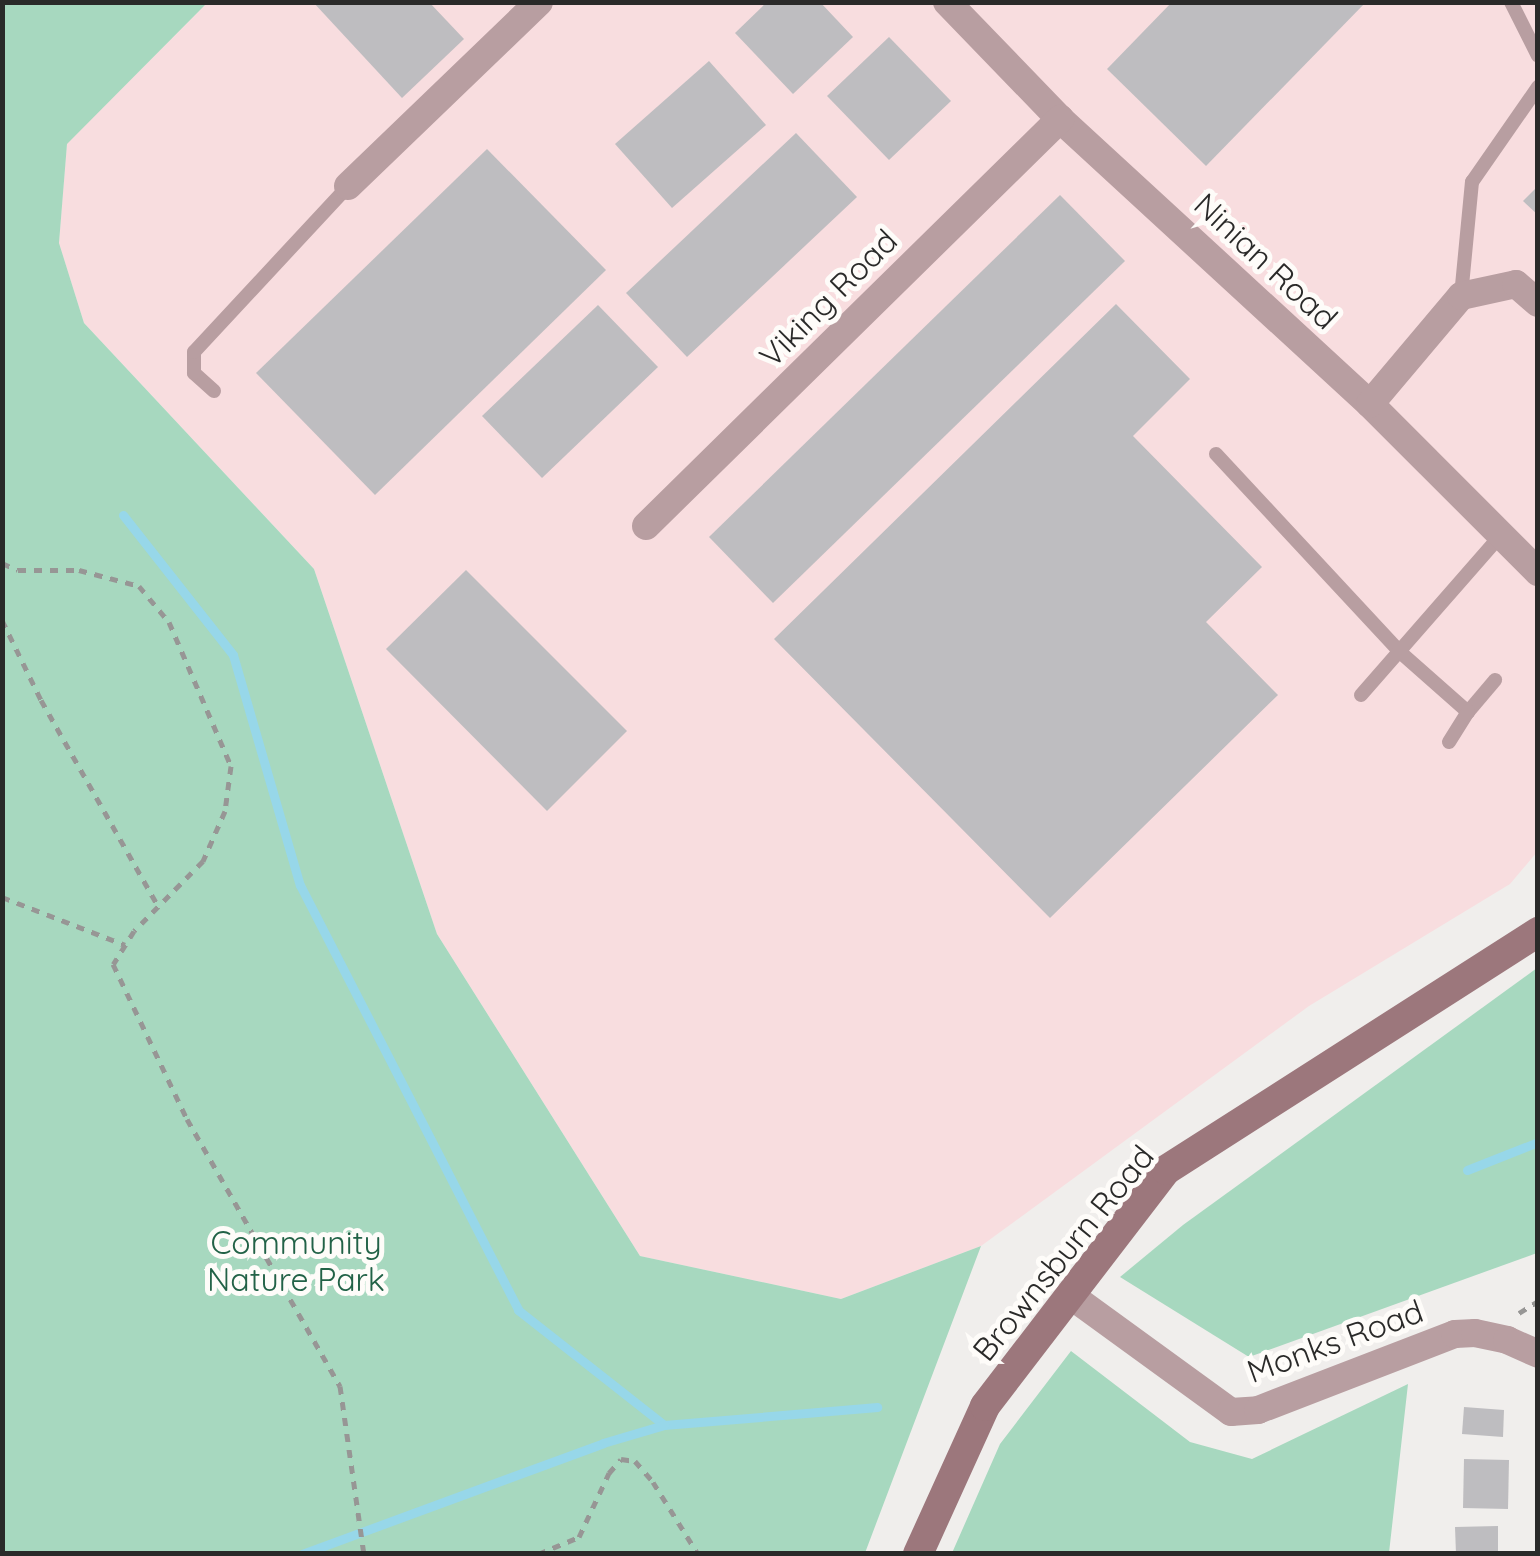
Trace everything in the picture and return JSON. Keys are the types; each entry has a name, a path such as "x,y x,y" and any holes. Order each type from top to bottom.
{"main road":[{"name":"Brownsburn Road","path":"918,1554 985,1406 1166,1170 1538,932"}],"street":[{"path":"348,186 538,2"},
{"name":"Ninian Road","path":"947,2 1060,119 1370,404 1538,572"},
{"name":"Viking Road","path":"646,526 1060,119"},
{"path":"1370,404 1461,296 1516,284 1538,303"},
{"name":"Monks Road","path":"1070,1295 1231,1412 1258,1410 1455,1334 1475,1332 1538,1354"}],"lane":[{"path":"1511,2 1538,56"},
{"path":"1461,296 1472,182 1538,86"},
{"path":"214,392 194,373 194,352 348,186"},
{"path":"1216,454 1400,652 1468,712"},
{"path":"1361,695 1501,536"},
{"path":"1449,742 1494,680"}],"path":[{"path":"2,563 18,570 79,570 139,586 169,622 230,766 226,811 203,862 158,906 113,964 187,1120 340,1386 364,1554"},
{"path":"2,620 41,700 158,906"},
{"path":"2,896 126,944"},
{"path":"538,1554 580,1537 609,1473 620,1458 635,1461 653,1482 698,1554"}],"shaded area":[{"path":"207,3 1537,3 1537,852 1510,884 1309,1006 981,1246 841,1299 640,1256 437,934 314,569 84,323 59,243 67,143"}],"green space":[{"name":"Community Nature Park","path":"3,2 207,3 67,144 59,243 84,323 314,569 437,934 640,1256 841,1299 981,1246 865,1553 3,1553"},
{"path":"1537,968 1537,1253 1249,1357 1120,1277 1183,1225"},
{"path":"1071,1351 1190,1442 1252,1459 1408,1384 1389,1553 952,1553 1000,1444"}],"building":[{"path":"313,2 429,2 464,39 402,98"},
{"path":"767,2 820,2 853,37 793,94 735,33"},
{"path":"1172,2 1366,2 1206,166 1107,69"},
{"path":"889,37 951,101 889,160 827,96"},
{"path":"709,61 766,125 672,208 615,144"},
{"path":"796,133 857,197 687,357 626,293"},
{"path":"487,149 606,270 375,495 256,373"},
{"path":"1538,186 1538,215 1523,201"},
{"path":"1060,195 1125,261 773,603 709,537"},
{"path":"1116,304 1190,379 1133,436 1262,567 1206,622 1278,695 1050,918 774,639"},
{"path":"598,305 658,367 542,478 482,416"},
{"path":"466,570 627,731 547,811 386,649"},
{"path":"1464,1407 1504,1410 1503,1437 1462,1434"},
{"path":"1464,1459 1509,1460 1508,1509 1463,1508"},
{"path":"1498,1526 1498,1554 1456,1554 1455,1527"}],"waterway":[{"path":"123,515 233,655 300,885 518,1310 664,1425 877,1407"},
{"path":"1467,1170 1538,1142"},
{"path":"302,1554 603,1443 664,1425"}]}
